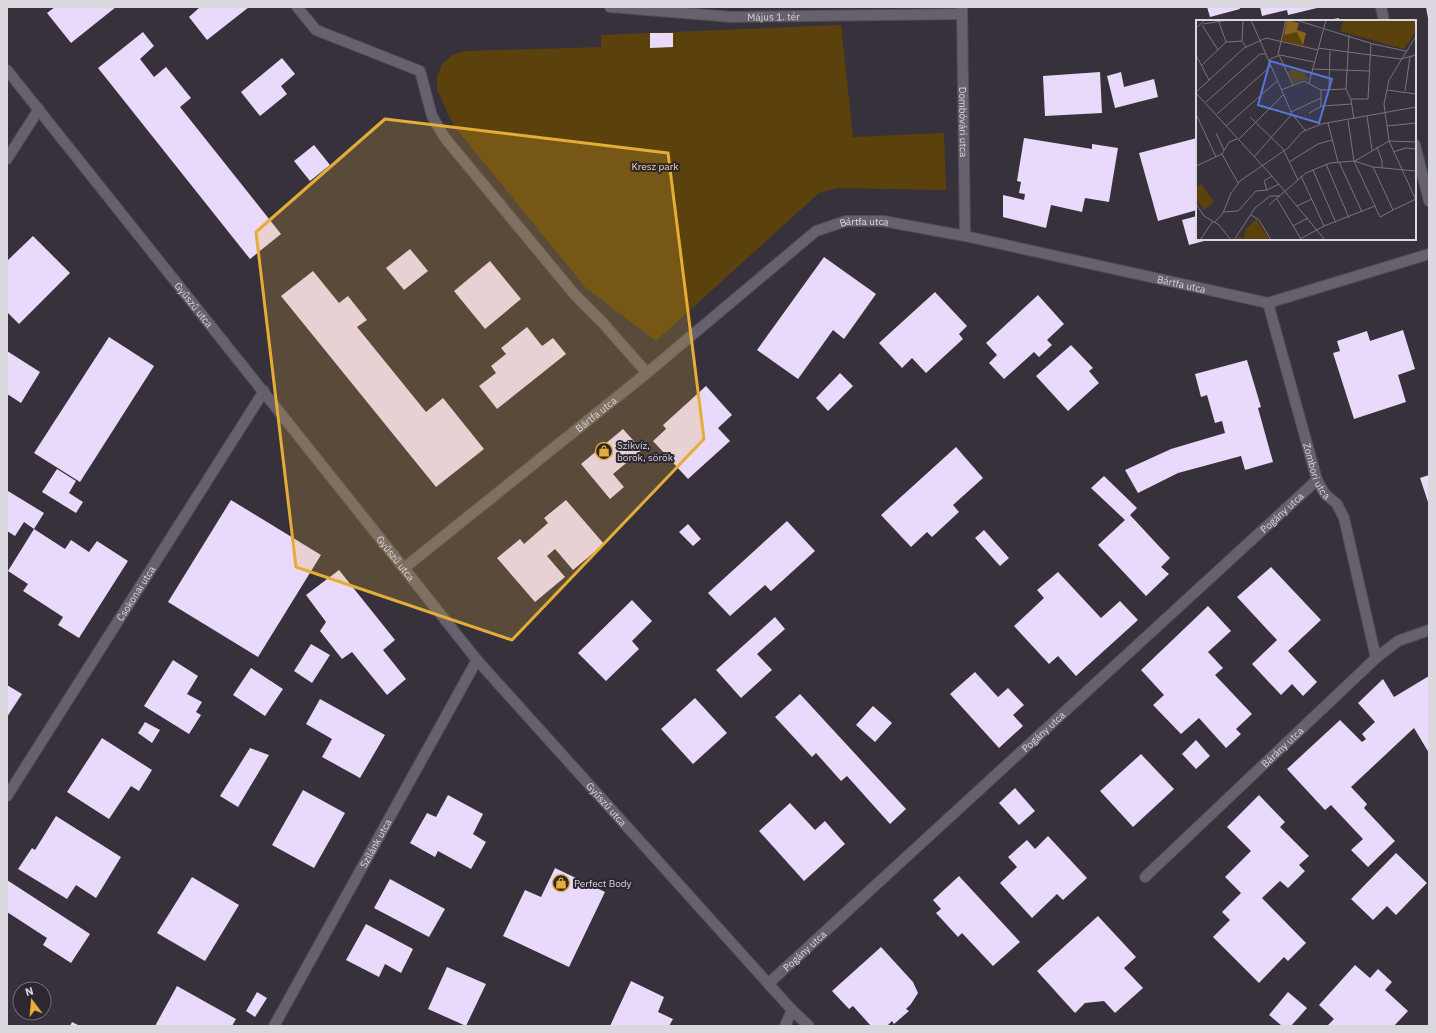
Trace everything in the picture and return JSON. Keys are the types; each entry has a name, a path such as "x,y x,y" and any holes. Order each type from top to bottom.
{"street":[{"path":"297,7 316,30 420,71 432,116 445,138 575,295 602,322 647,373"},
{"name":"Május 1. tér","path":"610,7 732,17 962,11"},
{"path":"1381,7 1384,20"},
{"name":"Dombóvári utca","path":"962,11 965,236"},
{"name":"Gyűszű utca","path":"7,70 477,660 792,1010 809,1026"},
{"path":"7,159 39,109"},
{"path":"1416,149 1429,201"},
{"name":"Bártfa utca","path":"404,568 647,373 816,231 846,221 883,221 965,236 1268,303 1429,254"},
{"name":"Zombori utca","path":"1268,303 1317,480 1325,494 1337,504 1344,518 1376,658"},
{"name":"Csokonai utca","path":"7,796 264,391"},
{"name":"Pogány utca","path":"769,983 1317,480"},
{"name":"Bárány utca","path":"1145,877 1376,658 1398,641 1429,630"},
{"name":"Szilánk utca","path":"274,1026 477,660"},
{"path":"785,1026 792,1010"}],"highlighted area":[{"path":"385,119 668,153 704,439 512,640 296,567 256,232"}],"green space":[{"name":"Kresz park","path":"841,25 853,137 944,133 946,190 837,188 819,193 656,341 585,287 454,126 437,90 437,76 442,64 452,55 464,51 601,47 601,35"}],"building":[{"path":"55,7 116,7 71,43 47,13"},
{"path":"200,7 249,7 207,40 189,17"},
{"path":"1207,7 1239,7 1240,9 1210,17"},
{"path":"1260,7 1317,8 1288,15 1287,10 1262,16"},
{"path":"1426,7 1429,7 1429,18 1428,18"},
{"path":"143,32 154,46 140,59 154,77 166,67 191,98 180,107 281,234 250,259 98,68"},
{"path":"650,33 673,33 673,47 650,48"},
{"path":"282,58 295,74 281,86 287,94 260,116 241,92"},
{"path":"1100,72 1102,113 1045,116 1043,76"},
{"path":"1121,72 1124,87 1154,79 1158,97 1115,108 1107,76"},
{"path":"1024,138 1092,149 1092,144 1118,148 1109,202 1085,198 1082,212 1051,205 1046,228 1003,217 1003,195 1024,200 1025,194 1019,193 1021,182 1017,181"},
{"path":"1196,138 1196,210 1158,221 1139,153"},
{"path":"314,145 330,165 310,181 294,161"},
{"path":"1196,216 1196,240 1204,241 1189,245 1182,220"},
{"path":"33,236 70,273 19,324 7,312 7,261"},
{"path":"410,249 428,271 404,290 386,268"},
{"path":"824,257 876,294 844,339 833,330 798,379 757,350"},
{"path":"490,261 521,299 485,329 454,291"},
{"path":"313,271 339,303 348,296 367,320 357,327 426,412 443,398 484,449 436,487 281,296"},
{"path":"935,292 967,326 959,334 963,339 926,373 912,358 902,368 879,343"},
{"path":"1038,295 1064,324 1047,340 1052,345 1039,357 1034,352 1004,379 989,363 997,355 986,343"},
{"path":"527,327 542,346 553,338 566,354 497,409 479,386 496,373 491,366 506,354 501,348"},
{"path":"1403,330 1415,369 1398,375 1406,402 1354,419 1333,353 1340,351 1337,341 1367,331 1370,341"},
{"path":"109,337 154,366 80,482 34,453"},
{"path":"1071,345 1093,368 1089,371 1099,383 1068,411 1036,376"},
{"path":"7,351 40,372 21,403 7,394"},
{"path":"1247,360 1261,407 1258,408 1273,462 1245,470 1241,456 1178,473 1138,493 1125,470 1171,449 1225,433 1222,421 1215,423 1207,395 1201,397 1195,374"},
{"path":"840,373 853,386 828,411 816,398"},
{"path":"706,386 732,415 718,428 730,441 688,479 653,441 666,429 663,425"},
{"path":"623,429 642,450 613,474 624,487 610,499 581,464"},
{"path":"956,447 983,478 953,505 959,512 932,537 927,532 911,547 881,515"},
{"path":"57,469 76,481 69,493 83,502 76,513 42,492"},
{"path":"1429,475 1429,505 1420,478"},
{"path":"1104,476 1137,508 1130,515 1170,558 1161,567 1169,574 1146,596 1098,545 1125,520 1091,488"},
{"path":"8,491 44,513 34,529 24,522 15,536 7,531"},
{"path":"231,500 321,555 258,657 168,602"},
{"path":"566,500 604,544 573,570 555,549 547,556 565,577 535,602 497,558 520,539 524,544 548,523 544,518"},
{"path":"787,521 815,551 771,591 765,585 730,616 708,593"},
{"path":"688,524 701,539 693,546 679,532"},
{"path":"34,529 65,549 71,540 89,552 97,541 128,561 79,638 58,625 63,617 23,591 28,584 8,571"},
{"path":"984,530 1009,558 1000,566 975,538"},
{"path":"1271,567 1321,620 1288,651 1317,682 1303,696 1292,684 1281,695 1252,664 1277,640 1237,597"},
{"path":"339,570 395,640 383,650 406,679 387,695 352,652 342,659 320,631 326,622 306,595"},
{"path":"1058,572 1101,618 1120,601 1138,620 1076,676 1058,656 1049,664 1014,626 1044,598 1037,590"},
{"path":"632,600 652,621 632,641 639,649 606,681 578,653"},
{"path":"1208,606 1231,631 1208,652 1223,668 1215,675 1252,714 1236,729 1241,734 1226,748 1199,718 1181,734 1153,705 1164,695 1141,670"},
{"path":"775,617 785,629 757,654 772,670 741,698 716,670"},
{"path":"311,644 330,655 312,683 294,671"},
{"path":"173,660 198,676 187,694 202,702 196,712 201,715 189,734 144,706"},
{"path":"251,668 283,689 265,716 233,695"},
{"path":"975,672 998,697 1008,688 1024,705 1013,715 1023,726 999,748 950,694"},
{"path":"1429,676 1429,753 1414,728 1351,787 1367,804 1364,808 1395,841 1368,867 1351,850 1363,839 1331,805 1325,810 1287,769 1340,720 1362,742 1366,739 1362,734 1375,722 1358,703 1383,679 1394,697"},
{"path":"7,685 22,694 7,717"},
{"path":"800,694 906,809 890,824 847,776 841,781 816,753 812,757 775,717"},
{"path":"695,698 727,733 693,764 661,729"},
{"path":"320,699 385,735 360,778 322,757 332,739 306,724"},
{"path":"873,706 892,723 875,742 856,725"},
{"path":"145,722 160,730 152,743 138,733"},
{"path":"102,738 152,770 139,791 131,786 109,819 67,792"},
{"path":"1196,740 1210,756 1196,769 1182,754"},
{"path":"250,748 269,755 238,807 220,796"},
{"path":"1141,754 1174,789 1133,827 1100,791"},
{"path":"1015,788 1035,811 1019,825 999,803"},
{"path":"303,790 345,813 314,868 272,845"},
{"path":"448,795 483,814 473,834 486,842 471,869 438,851 435,857 410,843 427,813 436,817"},
{"path":"1259,795 1285,822 1280,827 1309,856 1299,865 1305,871 1288,888 1280,881 1262,898 1306,943 1288,961 1284,957 1259,983 1213,937 1230,920 1222,912 1241,893 1225,877 1251,851 1227,827"},
{"path":"790,803 815,830 825,821 845,844 804,881 759,831"},
{"path":"56,816 121,857 96,898 76,885 67,899 18,869 32,848 35,850"},
{"path":"1048,836 1087,878 1063,900 1057,894 1032,918 1000,883 1017,867 1008,857 1027,840 1035,849"},
{"path":"1396,853 1427,883 1396,915 1387,906 1373,920 1351,899"},
{"path":"555,868 605,892 569,967 503,936 525,890 541,897"},
{"path":"959,876 1020,942 993,966 962,933 958,937 936,913 941,909 933,900"},
{"path":"192,877 239,905 205,961 157,933"},
{"path":"390,879 445,909 429,937 374,908"},
{"path":"7,880 90,934 71,963 43,945 47,938 7,912"},
{"path":"1098,916 1136,957 1124,968 1143,988 1115,1013 1104,1001 1085,1003 1075,1013 1037,971"},
{"path":"366,924 413,949 401,973 385,964 379,977 346,960"},
{"path":"881,947 913,982 918,993 906,1009 909,1011 894,1024 892,1021 887,1026 871,1026 853,1006 849,1009 832,991"},
{"path":"1355,965 1370,978 1378,969 1392,982 1385,990 1408,1011 1394,1026 1327,1026 1334,1019 1319,1005"},
{"path":"447,967 486,984 466,1026 428,1009"},
{"path":"631,981 664,997 658,1012 673,1019 669,1026 610,1026"},
{"path":"177,986 236,1019 232,1026 155,1026"},
{"path":"257,992 267,998 255,1017 246,1011"},
{"path":"1288,992 1307,1008 1291,1026 1282,1026 1269,1015"},
{"path":"72,1022 80,1026 70,1026"}],"place":[{"name":"Szikvíz, borok, sörök","path":"604,451"},
{"name":"Perfect Body","path":"561,883"}]}
